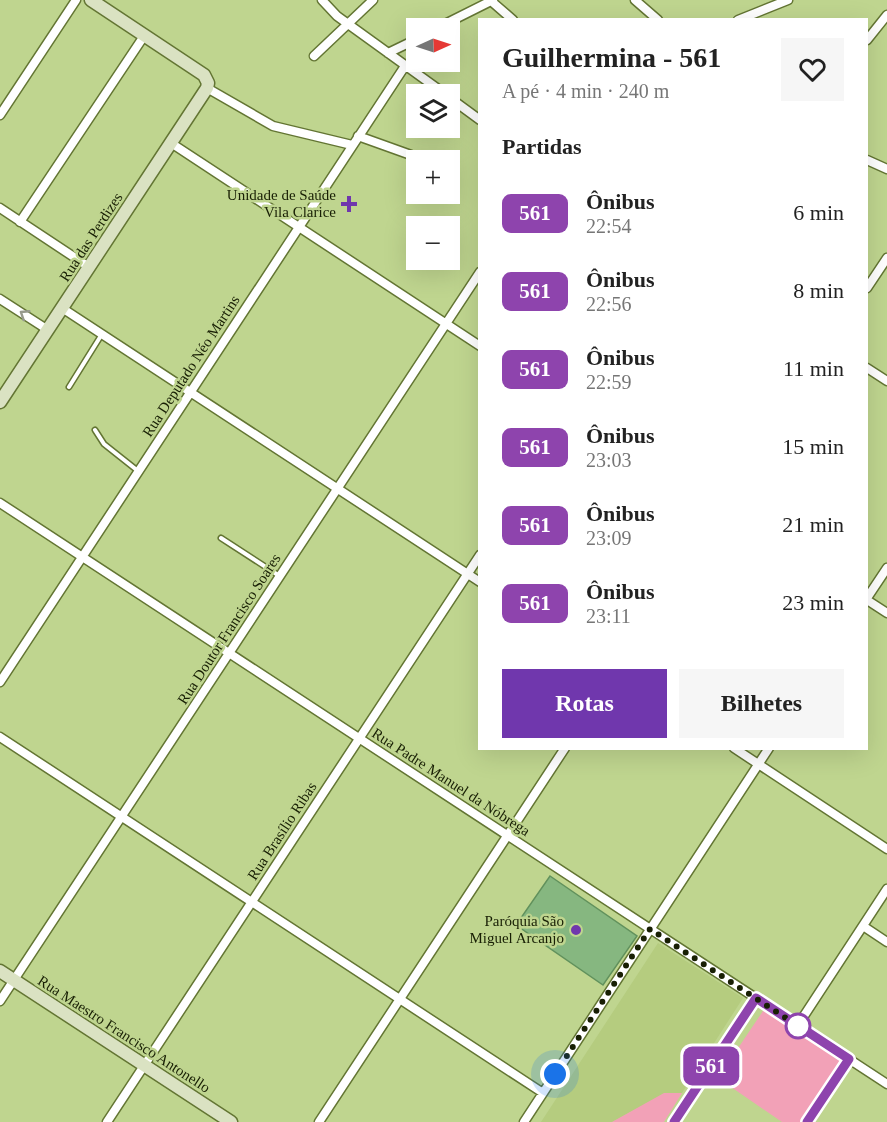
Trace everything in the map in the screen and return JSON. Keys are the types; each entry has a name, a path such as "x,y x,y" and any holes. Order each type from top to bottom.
{"street":[{"path":"0,115 76,0"},
{"path":"322,0 336,16 431,84"},
{"path":"314,56 373,0"},
{"path":"457,18 492,0 511,18"},
{"path":"635,0 656,18"},
{"path":"743,18 788,0"},
{"path":"94,1 204,75 208,83 207,88 249,114 273,126 352,145"},
{"path":"868,39 887,15"},
{"path":"20,222 144,36"},
{"path":"388,53 406,44"},
{"name":"Rua Deputado Néo Martins","path":"0,682 405,66"},
{"name":"Rua das Perdizes","path":"2,395 48,330 207,88"},
{"path":"460,105 478,119"},
{"path":"358,136 406,153"},
{"path":"171,142 478,345"},
{"path":"868,160 887,169"},
{"path":"0,208 89,267"},
{"path":"868,286 887,258"},
{"name":"Rua Doutor Francisco Soares","path":"0,1001 478,276"},
{"path":"0,299 48,330"},
{"path":"62,308 478,581"},
{"path":"868,370 887,381"},
{"name":"Rua Padre Manuel da Nóbrega","path":"0,503 887,1084"},
{"name":"Rua Brasílio Ribas","path":"107,1122 478,558"},
{"path":"868,597 887,568"},
{"path":"868,600 887,614"},
{"path":"0,737 543,1093"},
{"path":"319,1122 564,750"},
{"path":"737,750 887,849"},
{"path":"524,1122 768,750"},
{"path":"798,1026 887,889"},
{"path":"863,926 887,942"},
{"name":"Rua Maestro Francisco Antonello","path":"0,971 231,1122"},
{"path":"674,1122 756,998"},
{"path":"807,1122 849,1059"}],"lane":[{"path":"69,387 102,334"},
{"path":"95,430 104,444 138,471"},
{"path":"221,538 280,576"}],"shaded area":[{"path":"658,943 743,998 682,1093 664,1094 612,1122 541,1122"},
{"path":"765,1008 843,1061 803,1122 782,1122 718,1078"},
{"path":"664,1093 682,1093 664,1122 612,1122"}],"building":[{"name":"Paróquia São Miguel Arcanjo","path":"550,876 637,936 603,985 516,925"}],"bus line":[{"name":"561","path":"674,1122 756,998 849,1059 807,1122"}],"place":[{"name":"Unidade de Saúde Vila Clarice","path":"349,204"},
{"name":"Paróquia São Miguel Arcanjo","path":"576,930"}],"route":[{"path":"555,1074 650,929 798,1026"}]}
